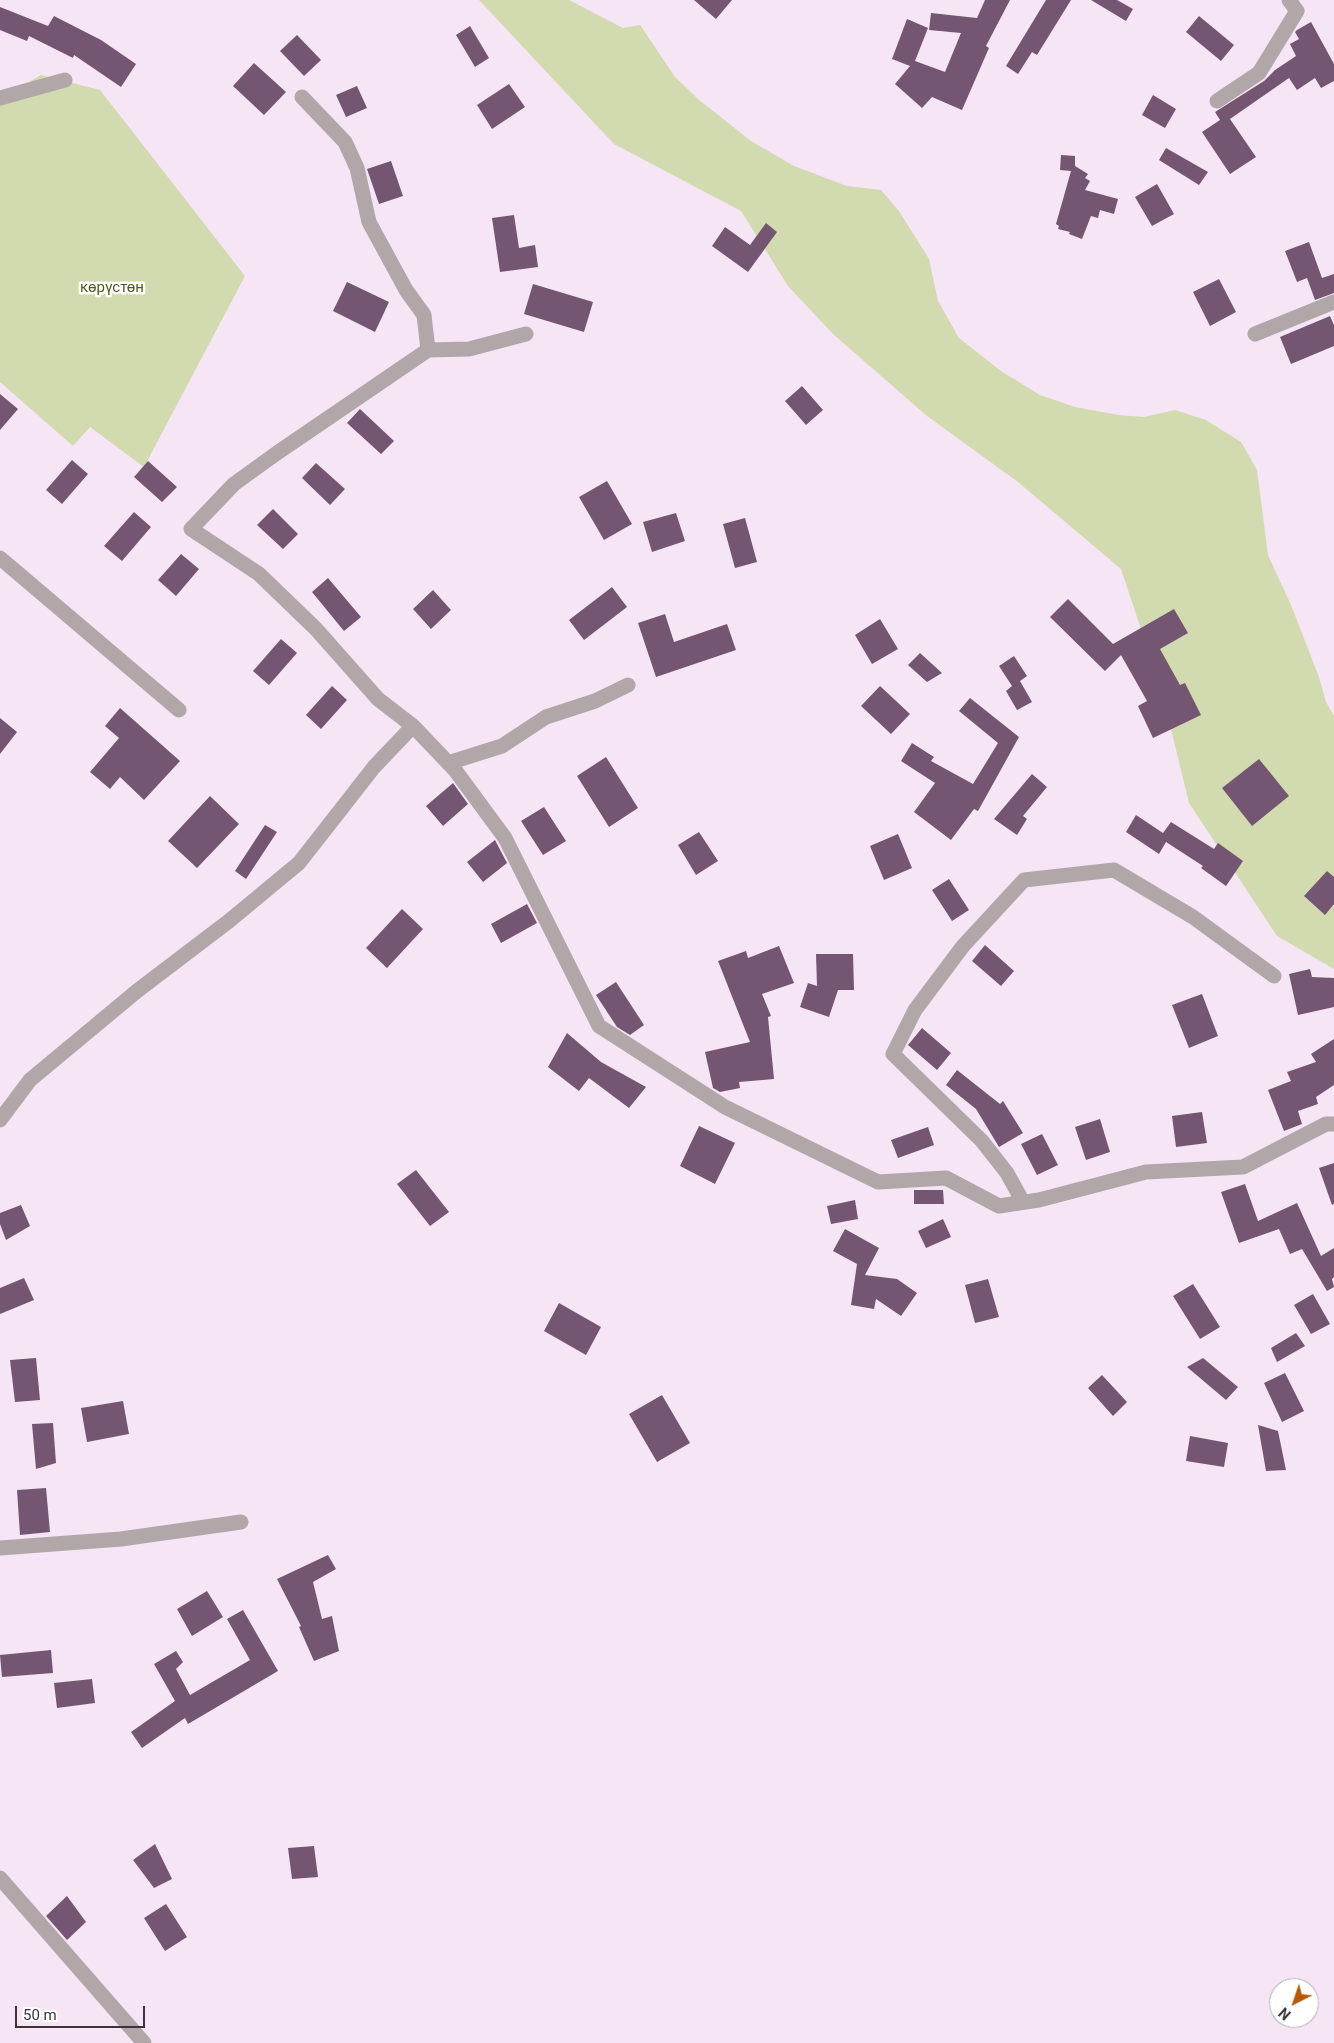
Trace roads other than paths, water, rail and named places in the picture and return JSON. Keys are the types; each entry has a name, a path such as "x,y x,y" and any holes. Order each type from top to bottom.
{"street":[{"path":"1217,101 1259,73 1297,10 1289,0"},
{"path":"0,98 65,80"},
{"path":"302,96 345,142 357,168 369,222 406,290 424,315 428,350"},
{"path":"1254,334 1334,302"},
{"path":"526,334 469,349 428,350 234,484 191,529 259,574 316,629 378,699 413,726 448,763 505,838 599,1026 725,1107 878,1182 946,1178 999,1206 1023,1202 1146,1172 1243,1167 1326,1124 1334,1124"},
{"path":"0,558 179,710"},
{"path":"448,763 502,746 546,717 595,701 628,685"},
{"path":"0,1120 30,1080 137,991 229,921 299,863 374,767 413,726"},
{"path":"1023,1202 1006,1173 982,1141 893,1054 915,1010 947,967 1024,880 1114,870 1193,917 1274,976"},
{"path":"0,1548 121,1539 241,1522"},
{"path":"0,1878 144,2043"}],"park label":[{"name":"көрүстөн","path":"112,288"}]}
